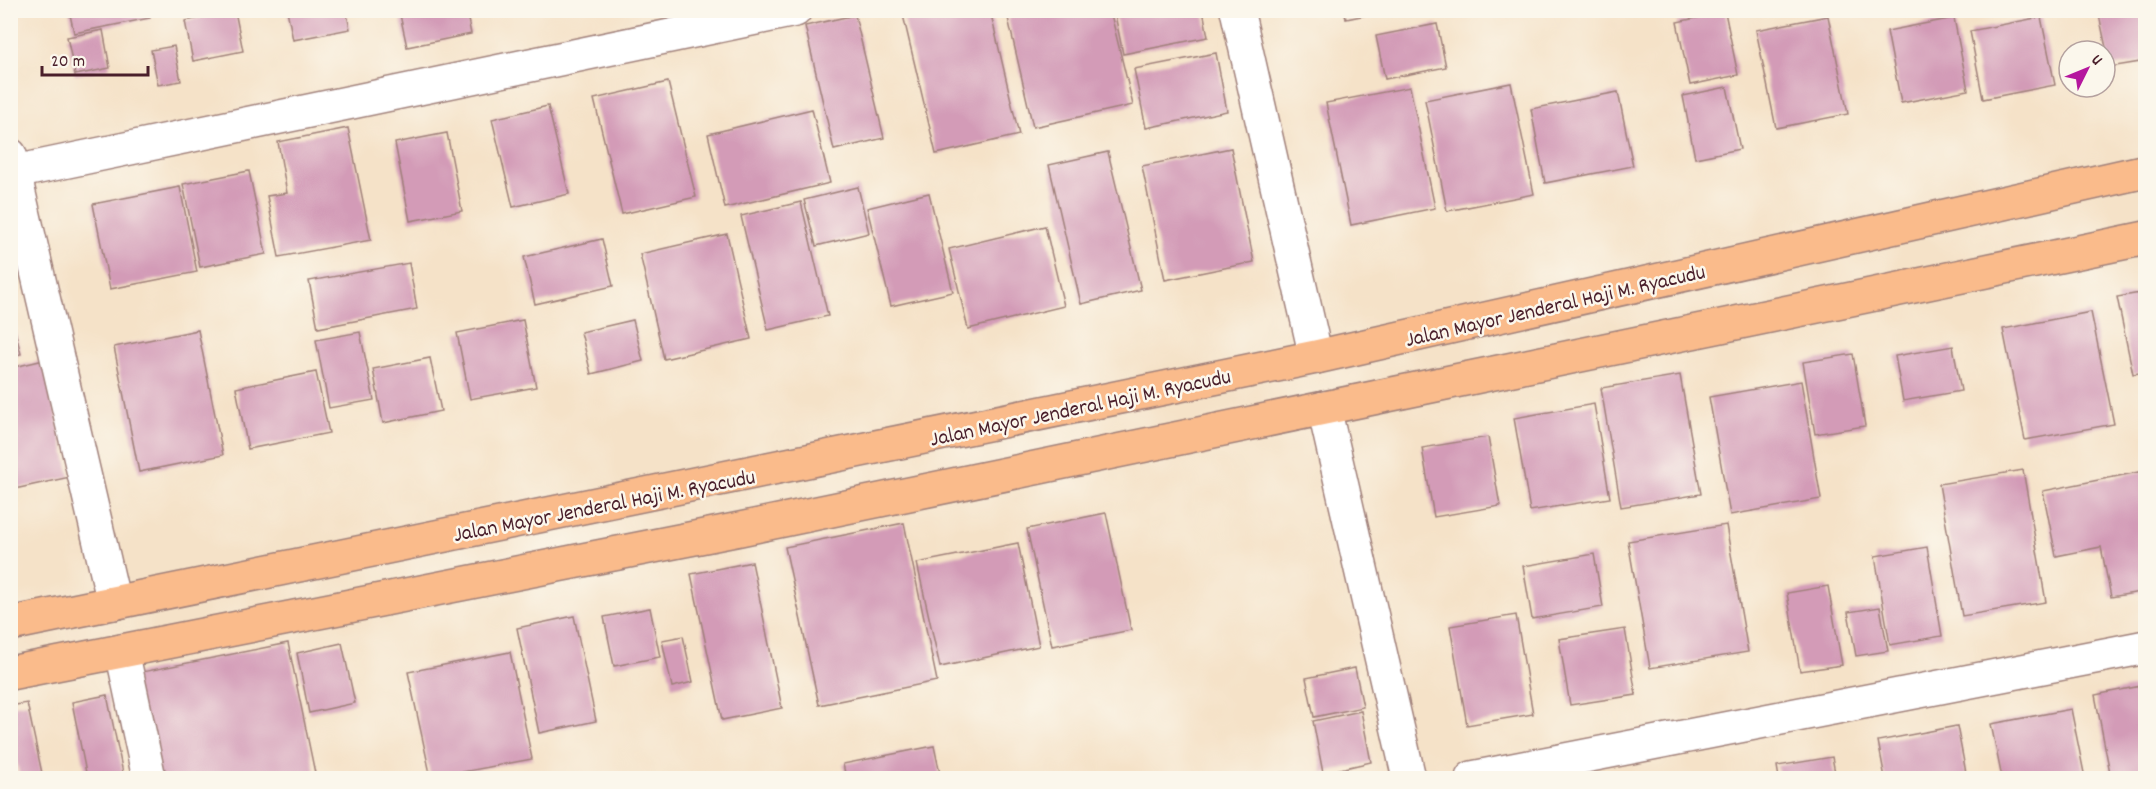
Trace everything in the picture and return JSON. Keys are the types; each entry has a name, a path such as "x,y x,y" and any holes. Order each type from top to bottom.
{"main road":[{"name":"Jalan Mayor Jenderal Haji M. Ryacudu","path":"10,624 1316,357 2145,171"},
{"path":"10,673 740,529 2145,238"},
{"path":"819,460 805,470 800,487 804,499 810,506 827,511"},
{"path":"730,478 750,486 757,502 753,519 740,529"}],"street":[{"path":"114,603 12,167 795,10"},
{"path":"1237,10 1316,357"},
{"path":"1324,408 1409,778"},
{"path":"1472,778 2145,647"},
{"path":"122,651 149,778"}],"building":[{"path":"69,10 149,10 150,18 74,33"},
{"path":"287,10 346,10 350,29 293,40"},
{"path":"399,10 466,10 471,34 407,47"},
{"path":"923,10 990,10 1019,135 936,154 903,15"},
{"path":"1042,10 1110,10 1133,105 1033,127 1008,18"},
{"path":"1114,10 1203,10 1208,37 1123,54"},
{"path":"1344,10 1381,10 1381,12 1346,19"},
{"path":"2098,10 2146,10 2146,61 2117,66 2117,39 2104,39"},
{"path":"235,11 243,51 193,61 185,21"},
{"path":"1725,12 1738,75 1690,85 1677,22"},
{"path":"855,15 884,138 834,150 805,26"},
{"path":"1828,16 1848,114 1776,128 1756,30"},
{"path":"2041,17 2055,85 1983,99 1970,31"},
{"path":"1954,18 1968,90 1901,103 1887,31"},
{"path":"1437,24 1446,67 1385,79 1376,36"},
{"path":"103,30 110,68 75,75 67,37"},
{"path":"174,46 181,81 158,85 151,50"},
{"path":"1216,53 1227,111 1146,128 1134,69"},
{"path":"668,82 696,197 622,214 594,99"},
{"path":"1511,83 1534,194 1447,211 1425,100"},
{"path":"1410,87 1435,208 1351,225 1326,103"},
{"path":"1727,87 1740,149 1695,158 1683,96"},
{"path":"1618,92 1633,166 1545,183 1531,109"},
{"path":"548,106 569,194 513,207 492,119"},
{"path":"812,109 830,183 725,208 708,134"},
{"path":"348,128 371,240 279,257 267,196 287,193 278,142"},
{"path":"447,133 462,211 410,221 395,143"},
{"path":"1231,148 1254,262 1165,280 1142,166"},
{"path":"1108,152 1141,290 1081,304 1049,165"},
{"path":"249,171 266,254 200,267 183,184"},
{"path":"180,187 197,272 110,289 93,204"},
{"path":"858,187 869,233 816,246 804,200"},
{"path":"929,193 953,292 891,306 867,208"},
{"path":"801,202 828,316 768,330 741,216"},
{"path":"1045,226 1064,306 968,329 949,249"},
{"path":"727,234 751,339 664,359 640,254"},
{"path":"602,239 613,286 535,304 524,257"},
{"path":"409,263 417,309 318,328 309,281"},
{"path":"2146,292 2146,372 2133,374 2117,297"},
{"path":"10,311 21,354 10,356"},
{"path":"2091,312 2114,424 2025,440 2003,329"},
{"path":"523,320 536,387 470,399 457,333"},
{"path":"633,320 643,361 591,374 581,332"},
{"path":"198,330 223,455 139,472 114,347"},
{"path":"360,332 374,400 329,408 316,340"},
{"path":"1953,346 1961,391 1903,401 1895,356"},
{"path":"1853,354 1865,426 1815,434 1803,362"},
{"path":"430,358 441,411 383,423 373,369"},
{"path":"44,360 70,477 10,490 10,368"},
{"path":"316,372 329,433 248,449 236,388"},
{"path":"1680,375 1701,494 1621,507 1601,388"},
{"path":"1801,381 1821,499 1730,515 1709,397"},
{"path":"1594,404 1610,498 1530,511 1514,418"},
{"path":"1488,437 1500,506 1434,517 1422,448"},
{"path":"2023,470 2046,602 1962,616 1939,484"},
{"path":"2144,471 2146,591 2111,597 2101,547 2056,556 2043,491"},
{"path":"1106,513 1131,630 1052,646 1027,529"},
{"path":"904,523 937,681 819,705 785,547"},
{"path":"1726,525 1748,652 1650,668 1628,541"},
{"path":"1018,543 1039,646 940,667 917,563"},
{"path":"1927,547 1942,636 1890,645 1875,556"},
{"path":"1594,554 1603,607 1532,619 1523,566"},
{"path":"752,562 782,708 722,720 691,574"},
{"path":"1828,586 1842,665 1800,671 1787,593"},
{"path":"1880,607 1888,651 1856,656 1848,612"},
{"path":"650,608 660,657 614,666 604,617"},
{"path":"1516,615 1533,714 1467,725 1450,626"},
{"path":"574,616 596,721 539,733 517,628"},
{"path":"1625,629 1636,695 1570,705 1559,639"},
{"path":"683,636 693,682 672,687 662,640"},
{"path":"288,643 316,778 153,778 132,674"},
{"path":"342,643 355,703 309,713 297,653"},
{"path":"510,652 532,759 431,778 408,672"},
{"path":"1355,668 1363,707 1314,717 1306,678"},
{"path":"2146,685 2146,778 2111,778 2095,695"},
{"path":"107,695 124,778 87,778 72,702"},
{"path":"27,703 43,778 20,778 10,732 10,706"},
{"path":"2071,709 2085,778 2002,778 1991,724"},
{"path":"1361,711 1371,762 1323,773 1313,721"},
{"path":"1957,726 1967,778 1885,778 1878,741"},
{"path":"934,746 941,778 846,778 843,764"},
{"path":"1832,757 1836,778 1779,778 1777,766"}]}
